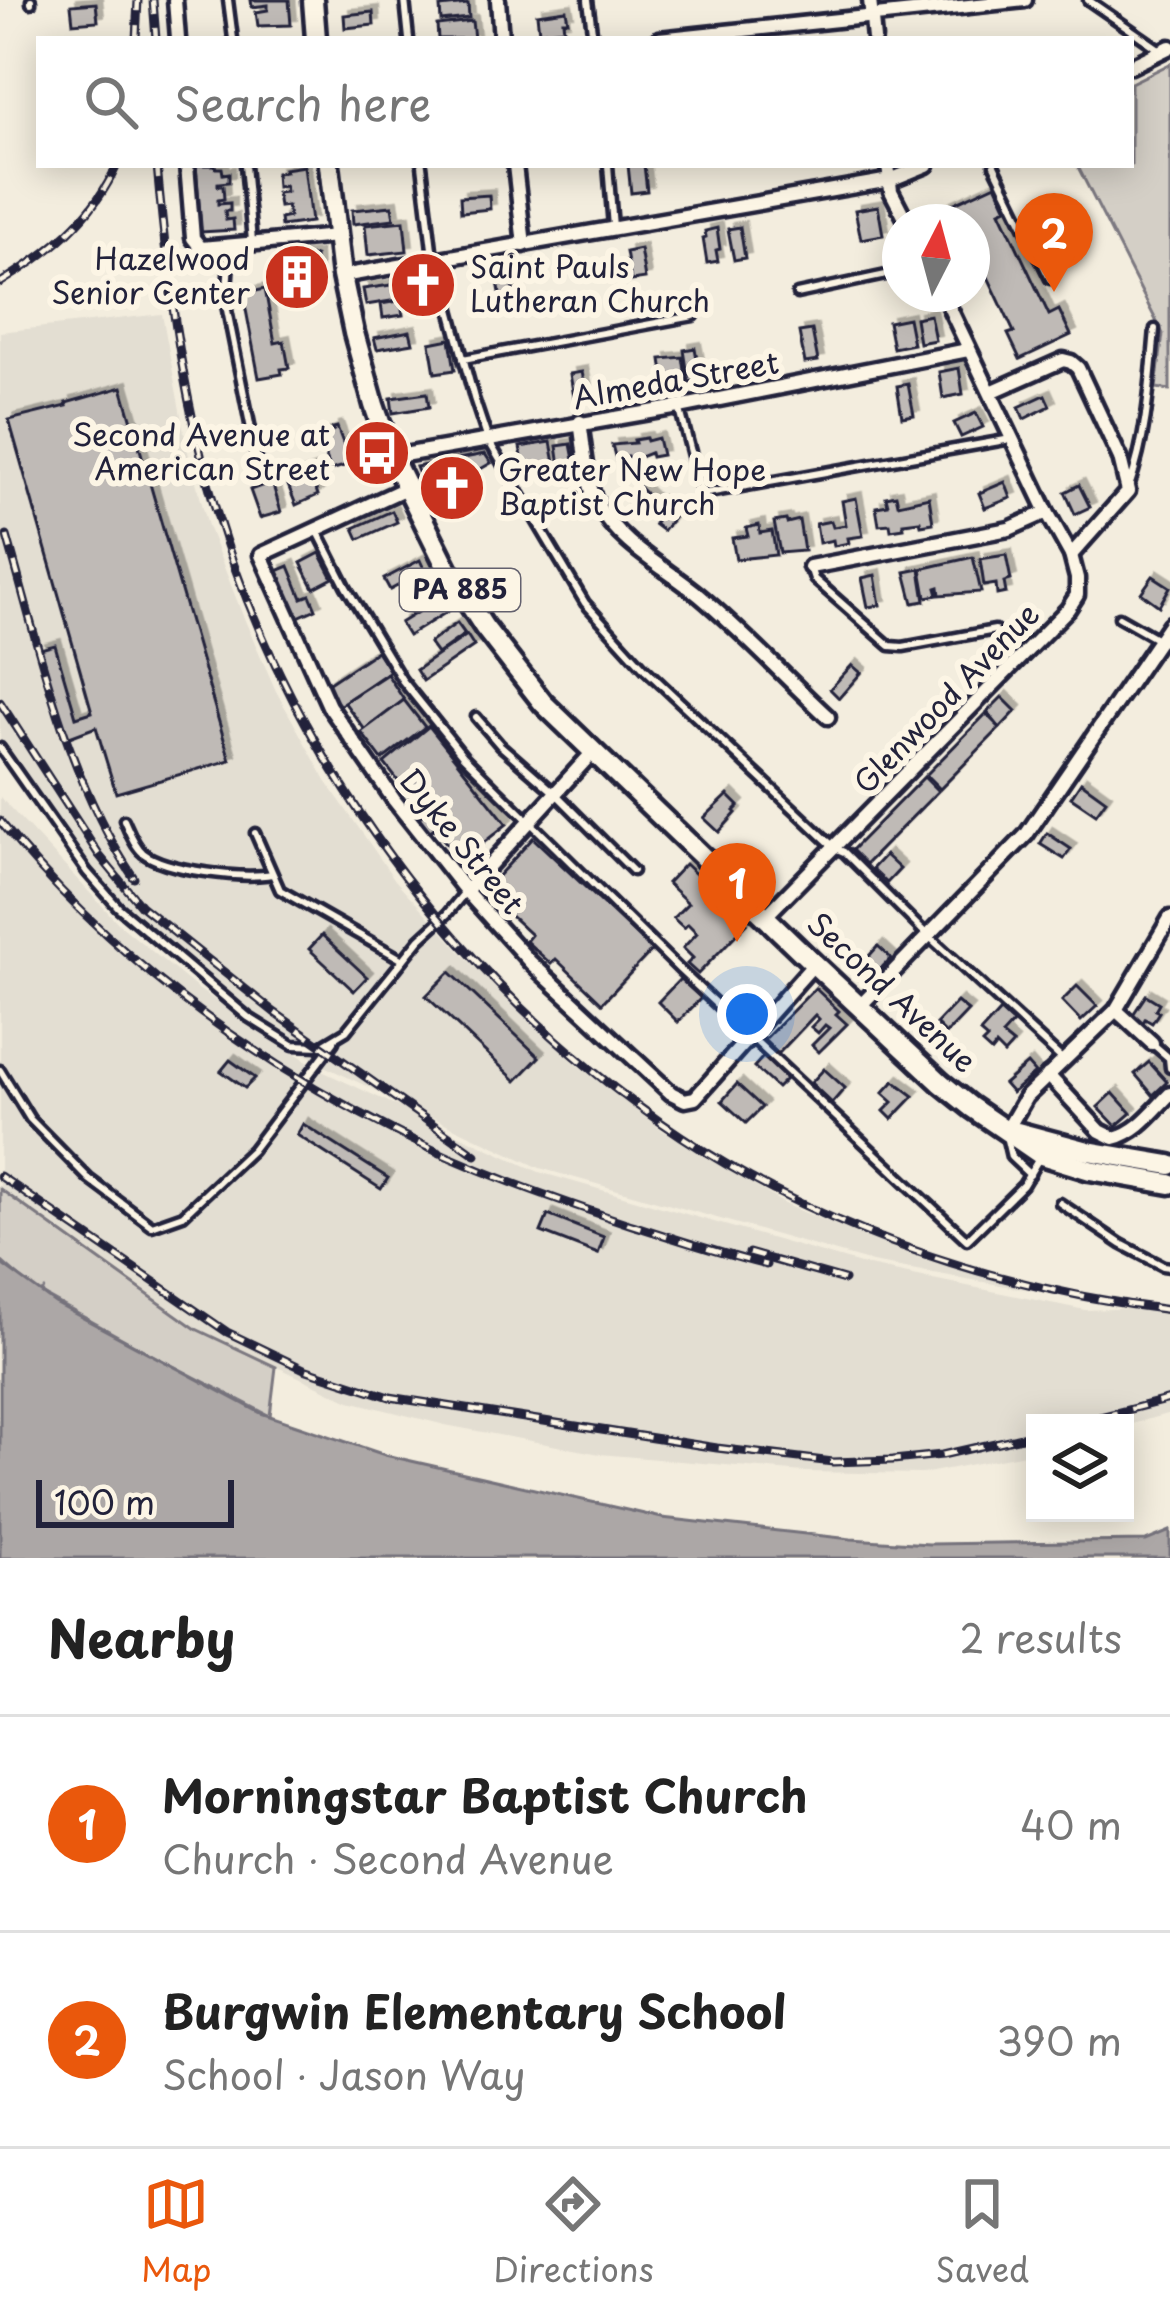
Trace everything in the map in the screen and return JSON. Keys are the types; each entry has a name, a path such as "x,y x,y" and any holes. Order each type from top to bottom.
{"main road":[{"path":"313,0 316,36"},
{"name":"Second Avenue","path":"329,168 342,276 363,369 392,457 450,574 543,703 814,964 971,1107 1040,1155 1090,1170 1170,1184"},
{"name":"Second Avenue","path":"1007,1130 1170,1165"}],"street":[{"path":"175,0 178,36"},
{"path":"498,0 501,36"},
{"path":"870,0 874,36"},
{"path":"687,36 1025,0"},
{"path":"1134,65 1166,49"},
{"path":"187,168 196,245 208,248 337,236"},
{"path":"515,168 524,244"},
{"path":"888,168 898,204"},
{"path":"342,276 890,180 920,168"},
{"path":"951,312 1071,555 1128,490 1120,458 1074,364 1063,360 991,392"},
{"name":"Almeda Street","path":"392,457 968,350"},
{"path":"580,422 592,491 610,522 627,541 700,596 828,717"},
{"path":"317,530 406,488"},
{"path":"810,567 1009,529 1047,512"},
{"name":"Dyke Street","path":"317,530 261,555 329,706 394,800 466,891 531,963 671,1093 685,1100 694,1098 749,1034"},
{"name":"Glenwood Avenue","path":"766,916 1074,603 1077,578 1071,555"},
{"path":"861,1005 1026,835 1165,643 1170,624"},
{"path":"466,891 593,752"},
{"path":"1007,1130 1026,1097 1116,1010 1170,918"},
{"path":"749,1034 814,964"},
{"path":"1116,1010 1152,1043"},
{"path":"1048,1075 1100,1131 1114,1138 1140,1125 1170,1094"}],"lane":[{"path":"228,0 232,36"},
{"path":"405,0 409,36"},
{"path":"588,0 593,36"},
{"path":"1088,0 1166,49"},
{"path":"245,168 252,244"},
{"path":"422,168 432,249 488,440 585,603 645,669 1064,1060"},
{"path":"608,168 613,229"},
{"path":"995,168 1050,279"},
{"path":"230,246 226,305 258,464"},
{"path":"796,293 882,276"},
{"path":"463,359 694,316"},
{"path":"1128,490 1140,456 1155,329"},
{"path":"679,407 702,494 1012,439"},
{"path":"317,530 402,680 463,755 680,970 967,1240 1030,1175 1040,1155"},
{"path":"810,567 814,579 890,646 995,629"},
{"path":"1119,616 1165,643"},
{"path":"476,717 633,871"},
{"path":"0,748 100,888 160,944 284,1041 316,1047 337,1039"},
{"path":"124,820 139,850 162,864 250,878 272,874"},
{"path":"254,833 280,890 404,960"},
{"path":"0,1070 30,1119 89,1179 152,1226 184,1215 252,1150 337,1039 466,891"},
{"path":"1152,1043 1169,1058 1170,1068"},
{"path":"1007,1130 1011,1157 1030,1175"},
{"path":"1060,1203 1121,1244 1170,1267"}],"shaded area":[{"path":"1170,64 1170,390 1156,388 1163,334 1079,168 1134,168 1134,82"},
{"path":"162,314 187,448 208,526 243,616 276,691 326,781 395,880 469,961 577,1065 662,1130 788,1206 917,1257 1028,1290 872,1262 540,1168 326,1067 203,986 123,921 75,865 0,760 0,332"},
{"path":"0,797 120,925 198,989 324,1072 539,1172 864,1265 1085,1310 1170,1307 1170,1413 1134,1423 1134,1414 1026,1414 1026,1454 922,1474 804,1472 600,1454 445,1425 350,1401 196,1329 0,1190"},
{"path":"0,1189 196,1329 276,1367 270,1416 43,1291 38,1294 0,1260"},
{"path":"0,1263 55,1303 261,1413 385,1455 662,1518 851,1539 929,1544 1146,1541 1170,1531 1170,1558 0,1558"}],"building":[{"path":"251,0 289,0 291,25 258,26 256,12 268,10 268,5 252,7"},
{"path":"96,3 98,21 73,23 71,5"},
{"path":"468,4 469,18 441,21 440,7"},
{"path":"566,10 564,29 539,32 537,14"},
{"path":"373,12 374,25 345,28 344,15"},
{"path":"472,21 474,36 438,36 437,25"},
{"path":"196,168 222,168 223,174 229,173 229,182 218,183 223,186 224,199 218,204 230,203 226,220 233,219 234,230 201,232"},
{"path":"304,168 311,222 281,226 280,219 289,217 287,206 279,207 277,193 286,192 285,186 277,187 276,173"},
{"path":"628,168 644,168 647,191 631,193"},
{"path":"996,184 1007,208 1000,211 1049,315 1059,310 1071,335 1020,359 1008,334 1014,332 990,281 990,204 953,204"},
{"path":"489,195 490,209 461,212 460,197"},
{"path":"392,206 394,219 353,224 352,210"},
{"path":"878,206 882,235 861,239 855,210"},
{"path":"404,221 407,251 368,255 365,225"},
{"path":"740,227 745,258 734,260 728,229"},
{"path":"717,228 718,261 707,263 705,231"},
{"path":"640,249 645,279 631,281 626,252"},
{"name":"Hazelwood Senior Center","path":"315,256 317,295 278,298 276,258"},
{"path":"510,274 516,306 503,308 497,277"},
{"path":"437,277 440,292 414,296 412,281"},
{"path":"398,284 399,289 408,288 410,298 366,305 363,289"},
{"path":"265,289 275,343 284,341 289,368 259,378 243,294"},
{"path":"410,299 411,308 402,309 403,315 383,318 381,304"},
{"path":"930,315 935,340 919,343 915,318"},
{"path":"908,318 913,344 893,348 888,322"},
{"path":"812,330 818,361 805,363 799,332"},
{"path":"410,331 413,343 377,349 374,338"},
{"path":"450,339 455,370 435,373 430,343"},
{"path":"695,348 701,380 689,382 684,350"},
{"path":"683,357 687,384 665,387 661,359"},
{"path":"959,368 963,394 943,398 939,372"},
{"path":"582,372 588,401 575,403 570,374"},
{"path":"908,384 914,415 902,417 897,386"},
{"path":"122,387 230,760 116,793 96,727 67,738 40,649 55,645 76,717 92,712 9,420"},
{"path":"427,393 429,407 393,413 391,398"},
{"path":"1045,395 1050,406 1024,419 1019,407"},
{"path":"976,413 983,427 961,437 954,423"},
{"path":"337,427 351,464 331,470 318,437"},
{"path":"658,438 662,455 616,460 612,445"},
{"path":"551,442 555,463 546,464 548,475 536,477 534,464 524,466 520,447"},
{"path":"571,444 576,470 561,473 557,446"},
{"path":"485,454 491,463 470,475 469,469 447,472 448,479 425,490 416,467"},
{"path":"309,471 318,495 296,505 286,480"},
{"path":"272,482 281,512 260,518 250,490"},
{"path":"1005,482 1011,498 985,508 979,493"},
{"path":"1079,485 1090,507 1075,514 1065,492"},
{"path":"639,487 673,518 663,531 628,501"},
{"path":"896,495 898,504 929,497 933,523 903,523 904,528 891,530 890,524 879,525 876,507 888,505 886,497"},
{"path":"856,498 863,536 834,546 833,540 819,543 816,524 846,525 842,501"},
{"path":"392,511 397,522 359,539 354,528"},
{"path":"799,520 804,551 780,553 774,522"},
{"path":"759,525 760,533 772,531 776,555 736,559 732,538 748,536 746,528"},
{"path":"320,553 333,578 314,588 301,563"},
{"path":"1006,555 1011,580 1004,582 1006,593 997,595 996,584 984,586 980,559"},
{"path":"973,557 981,592 940,595 939,587 938,595 926,597 921,569"},
{"path":"420,560 425,571 390,590 384,579"},
{"path":"289,566 302,598 310,595 316,609 298,617 277,571"},
{"path":"920,569 925,601 913,603 905,572"},
{"path":"428,573 434,583 406,601 400,590"},
{"path":"875,575 880,605 868,607 862,578"},
{"path":"1153,576 1170,587 1159,606 1141,593"},
{"path":"432,585 439,595 411,613 404,603"},
{"path":"442,597 450,610 408,636 400,623"},
{"path":"457,623 465,634 437,654 429,643"},
{"path":"467,635 474,646 423,681 416,670"},
{"path":"377,651 390,671 339,706 326,685"},
{"path":"852,665 861,673 839,698 830,689"},
{"path":"387,674 404,700 365,730 344,702"},
{"path":"1002,697 1016,711 1000,728 987,712"},
{"path":"404,700 425,727 382,760 361,732"},
{"path":"986,714 1000,728 940,789 926,775"},
{"path":"429,726 507,824 461,861 434,828 429,832 418,818 424,814 384,763"},
{"path":"924,777 938,791 866,864 852,850"},
{"path":"1081,782 1106,800 1096,814 1071,797"},
{"path":"728,795 739,806 719,832 704,818"},
{"path":"1047,833 1071,849 1064,859 1040,844"},
{"path":"533,838 652,950 602,1003 556,959 551,964 526,941 531,935 484,891"},
{"path":"885,855 900,869 887,883 872,869"},
{"path":"685,864 747,923 698,974 687,964 693,958 683,948 697,933 673,918 688,903 667,883"},
{"path":"322,935 367,977 354,991 309,949"},
{"path":"878,946 891,958 865,985 853,974"},
{"path":"450,972 539,1057 516,1081 426,996"},
{"path":"680,979 701,998 678,1022 658,1002"},
{"path":"1077,986 1097,1006 1081,1021 1062,1001"},
{"path":"815,988 847,1024 819,1052 812,1045 829,1028 825,1025 818,1033 811,1027 819,1019 815,1015 778,1054 764,1040"},
{"path":"1146,995 1159,1003 1152,1023 1132,1016"},
{"path":"957,1002 968,1011 946,1034 936,1024"},
{"path":"1000,1011 1013,1023 1002,1035 1013,1044 1004,1054 996,1046 991,1052 982,1044 987,1039 980,1033"},
{"path":"763,1057 786,1079 777,1088 754,1067"},
{"path":"230,1060 255,1078 245,1088 221,1071"},
{"path":"1149,1062 1167,1082 1153,1095 1135,1074"},
{"path":"1027,1064 1035,1073 1012,1093 1004,1084"},
{"path":"824,1069 845,1088 832,1103 811,1083"},
{"path":"894,1081 914,1096 892,1119 884,1111 893,1102 883,1093"},
{"path":"737,1084 762,1107 746,1123 722,1101"},
{"path":"1113,1093 1131,1113 1116,1126 1098,1107"},
{"path":"303,1124 388,1178 381,1189 297,1135"},
{"path":"548,1215 604,1237 598,1254 541,1232"}],"railway":[{"path":"136,36 138,0"},
{"path":"153,0 156,36"},
{"path":"0,283 68,233 115,168"},
{"path":"157,168 180,354 225,539 264,639 312,736 371,829 437,916 511,997 593,1071 680,1135 773,1190 868,1233 966,1267 1067,1293 1170,1310"},
{"path":"7,536 73,756 110,839 134,878"},
{"path":"0,702 99,855 141,906 274,1012 476,1155"},
{"path":"0,821 85,915 133,958 234,1036 342,1103 510,1182 766,1265"},
{"path":"0,1176 227,1332 304,1369 390,1397 833,1462 942,1455 1026,1436"},
{"path":"749,1253 844,1280"},
{"path":"1111,1414 1170,1399"}],"place":[{"name":"Hazelwood Senior Center","path":"297,277"},
{"name":"Saint Pauls Lutheran Church","path":"423,285"},
{"name":"Burgwin Elementary School","path":"1054,292"},
{"name":"Second Avenue at American Street","path":"377,453"},
{"name":"Greater New Hope Baptist Church","path":"452,488"},
{"name":"Morningstar Baptist Church","path":"737,942"}]}
